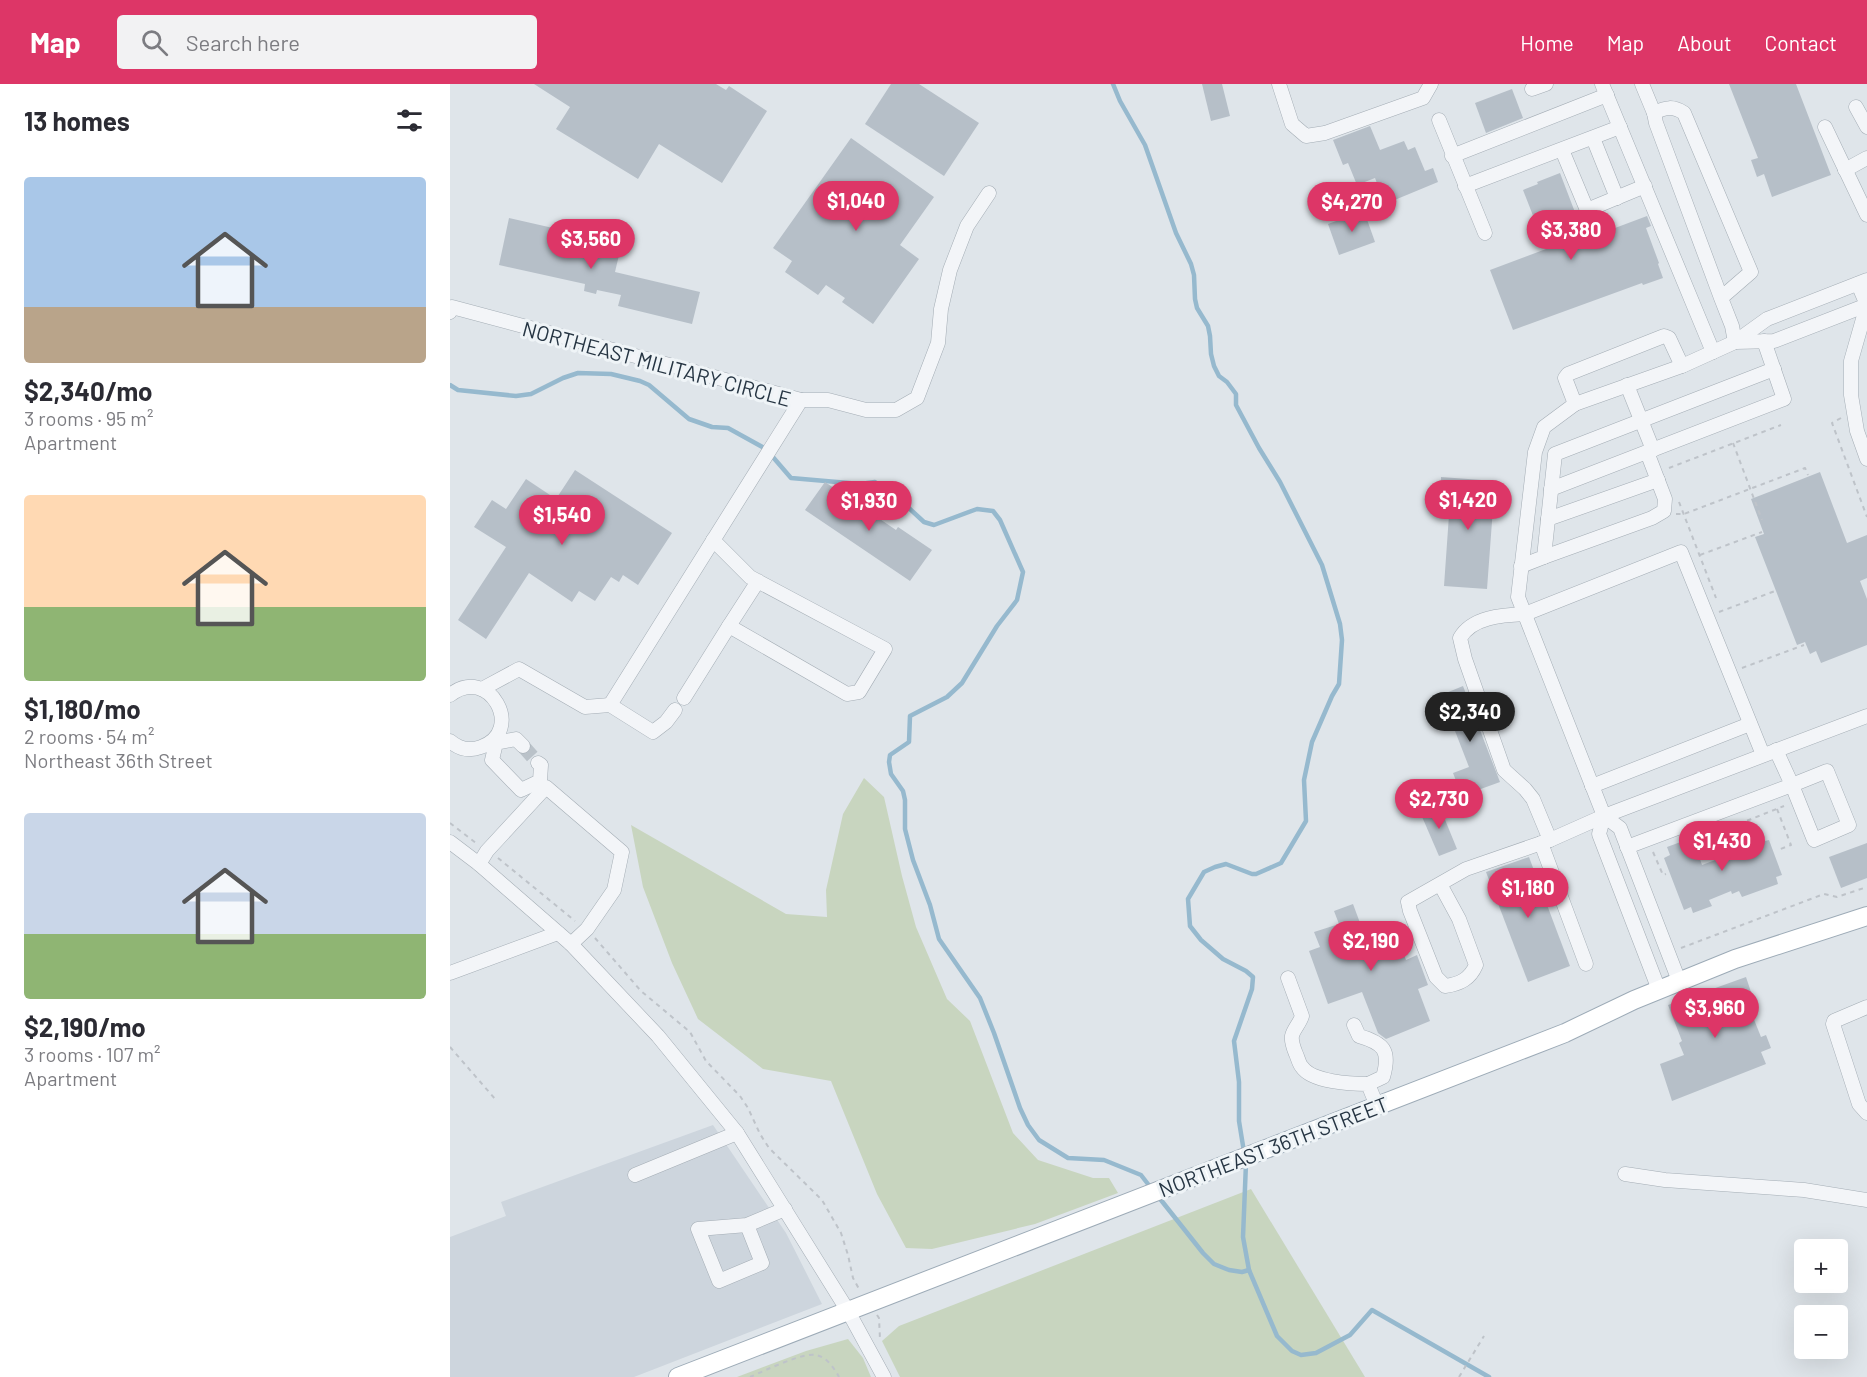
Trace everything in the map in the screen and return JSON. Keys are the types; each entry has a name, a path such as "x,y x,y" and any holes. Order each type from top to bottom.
{"main road":[{"name":"NORTHEAST 36TH STREET","path":"678,1377 1565,1033 1679,981 1745,955 1867,916"}],"street":[{"path":"1279,84 1293,124 1306,136 1325,133 1423,98 1431,84"},
{"path":"1642,84 1732,326 1735,342"},
{"path":"1452,156 1605,90 1713,352"},
{"path":"1655,118 1665,107 1675,108 1684,113 1751,272 1721,298"},
{"path":"1856,107 1867,128"},
{"path":"1439,120 1485,232"},
{"path":"1465,186 1620,127"},
{"path":"1825,127 1867,215"},
{"path":"1593,138 1617,198"},
{"path":"1562,150 1587,210 1645,186"},
{"path":"1845,170 1867,158"},
{"path":"801,400 828,400 866,410 896,410 917,398 938,343 941,309 950,270 967,226 989,192"},
{"path":"1679,981 1620,828 1604,816 1518,597 1534,452 1544,427 1575,404 1682,366 1735,342 1767,319 1863,282 1867,305 1851,361 1851,395 1857,431 1867,459"},
{"path":"1735,342 1774,340 1867,305"},
{"name":"NORTHEAST MILITARY CIRCLE","path":"450,312 453,307 801,400 610,705"},
{"path":"1575,404 1565,378 1568,374 1664,336 1669,338 1682,366"},
{"path":"1551,489 1784,399 1764,341"},
{"path":"1544,557 1555,454 1774,369"},
{"path":"1521,566 1663,512 1665,500 1627,385"},
{"path":"1548,519 1658,480"},
{"path":"713,540 750,577 885,649 859,692 847,694 729,626"},
{"path":"1586,964 1533,800 1525,789 1504,770 1464,659 1460,639 1466,628 1499,615 1525,614 1681,552 1750,724 1792,785 1814,840 1849,825 1827,771 1792,785 1627,847"},
{"path":"684,698 758,581"},
{"path":"482,689 519,669 585,707 610,705 653,732 675,711"},
{"path":"451,691 472,687 482,689 497,701 502,721 494,741 492,760 521,790 543,784"},
{"path":"1440,884 1459,919 1476,965 1471,976 1455,985 1445,986 1436,977 1408,902 1466,869 1545,841 1604,816 1867,716"},
{"path":"1592,786 1750,724"},
{"path":"450,741 455,746 465,749 476,749 494,741 516,739 523,746"},
{"path":"538,763 541,765 543,784 622,852 614,890 587,929 571,944"},
{"path":"479,864 543,784"},
{"path":"1604,816 1599,834 1659,990"},
{"path":"450,842 479,864 571,944 658,1036 737,1133 848,1311 884,1377"},
{"path":"450,973 558,933"},
{"path":"1288,978 1302,1016 1292,1035 1293,1047 1302,1068 1311,1075 1354,1084 1368,1084 1383,1077 1386,1059 1382,1045 1359,1036 1354,1024"},
{"path":"1867,1007 1834,1021 1833,1024 1859,1104 1867,1113"},
{"path":"1368,1084 1377,1106"},
{"path":"636,1175 737,1133"},
{"path":"1625,1174 1665,1180 1804,1190 1867,1200"},
{"path":"747,1225 762,1263 719,1281 698,1229 747,1225 785,1209"}],"path":[{"path":"1854,411 1832,423 1867,517"},
{"path":"1666,468 1781,425"},
{"path":"1733,443 1762,520"},
{"path":"1663,512 1684,514 1805,468 1808,475"},
{"path":"1677,496 1717,600"},
{"path":"1700,556 1762,532"},
{"path":"1707,617 1775,591"},
{"path":"1742,668 1804,645"},
{"path":"1697,829 1701,839 1798,800"},
{"path":"1776,809 1791,845 1778,850"},
{"path":"1651,846 1663,875 1666,874"},
{"path":"1668,953 1824,894 1838,897 1867,887"},
{"path":"450,1047 496,1100"},
{"path":"1459,1377 1484,1336"},
{"path":"750,1377 804,1356 816,1354 827,1359 839,1377"}],"shaded area":[{"path":"713,1125 786,1233 822,1304 634,1377 450,1377 450,1237 506,1216 501,1202"}],"green space":[{"path":"864,778 884,797 916,927 947,999 970,1021 1013,1133 1038,1160 1093,1178 1109,1178 1118,1193 1035,1224 932,1249 906,1248 877,1194 831,1081 763,1069 698,1019 672,963 643,887 631,825 786,914 827,917 826,890 843,814"},
{"path":"1251,1189 1365,1377 900,1377 882,1341 899,1326"},
{"path":"848,1339 863,1358 871,1377 737,1377 806,1351"}],"building":[{"path":"534,84 716,84 726,90 729,86 767,111 722,183 659,144 638,179 556,129 570,107"},
{"path":"891,84 919,84 979,123 944,176 865,124"},
{"path":"1202,84 1222,84 1230,116 1211,121"},
{"path":"1729,84 1796,84 1831,175 1772,197 1764,174 1757,177 1751,160 1758,158"},
{"path":"1512,89 1523,118 1486,133 1475,103"},
{"path":"1370,126 1380,150 1404,141 1408,150 1415,147 1425,171 1433,168 1438,182 1385,204 1375,178 1357,185 1348,163 1343,165 1333,140"},
{"path":"851,138 934,197 900,245 919,259 873,324 842,302 845,298 826,285 818,295 785,272 792,261 773,248"},
{"path":"1560,173 1589,249 1610,241 1607,231 1647,216 1651,226 1646,228 1663,278 1643,285 1642,283 1513,330 1490,270 1546,249 1523,190"},
{"path":"1364,211 1375,242 1339,255 1328,224"},
{"path":"509,218 597,238 595,249 619,255 615,272 700,292 692,324 618,306 621,295 597,290 596,294 584,291 585,284 499,265"},
{"path":"575,470 672,533 638,585 623,575 619,582 611,577 595,601 579,591 572,602 529,573 486,639 458,620 506,547 474,527 492,500 506,509 526,479 556,499"},
{"path":"1820,472 1847,543 1867,535 1867,578 1860,581 1867,599 1867,645 1821,663 1816,651 1810,654 1805,642 1797,645 1755,537 1764,534 1751,499"},
{"path":"1441,477 1495,481 1487,589 1444,586 1449,515 1440,515"},
{"path":"825,482 896,530 898,527 932,550 910,581 805,510"},
{"path":"1463,686 1500,782 1478,790 1476,785 1460,791 1453,773 1469,767 1441,695"},
{"path":"1439,805 1457,849 1439,856 1420,812"},
{"path":"1759,835 1761,842 1769,840 1782,875 1776,877 1778,884 1742,897 1739,891 1732,894 1731,891 1709,900 1712,906 1693,913 1691,907 1684,910 1664,858 1670,855 1667,847 1686,840 1688,846 1695,844 1702,865 1726,856 1723,848"},
{"path":"1867,843 1867,878 1841,888 1829,857"},
{"path":"1529,857 1570,966 1528,982 1486,872"},
{"path":"1353,904 1363,931 1391,921 1406,960 1417,955 1428,985 1418,989 1430,1021 1386,1039 1378,1033 1362,992 1328,1004 1309,951 1320,947 1314,932 1339,924 1334,911"},
{"path":"1746,977 1757,1010 1751,1012 1761,1037 1766,1035 1771,1048 1761,1052 1766,1064 1672,1101 1660,1064 1684,1055 1679,1043 1682,1041 1668,1005"}],"waterway":[{"path":"1113,84 1145,145 1176,233 1191,264 1197,308 1208,326 1214,366 1219,376 1236,394 1236,405 1280,482 1322,565 1340,624 1342,640 1339,684 1312,742 1304,780 1306,821 1281,863 1256,874 1226,864 1215,867 1204,872 1188,899 1190,926 1201,940 1223,959 1253,977 1252,989 1234,1041 1239,1082 1239,1121 1244,1152"},
{"path":"450,385 458,390 516,396 531,394 578,373 611,374 649,385 689,419 712,427 728,428 766,449 791,478 860,484 875,482 898,498 924,522 934,525 977,509 993,511 1000,520 1023,572 1017,600 997,626 962,683 947,697 910,716 909,742 890,755 891,774 903,791 905,829 939,939 980,998 1028,1125 1039,1140 1068,1158 1104,1160 1141,1175 1151,1188"},
{"path":"1246,1163 1243,1237 1249,1270 1277,1336 1292,1351 1301,1355 1316,1353 1350,1335 1372,1310 1489,1377"},
{"path":"1157,1195 1214,1264 1229,1270 1242,1272 1249,1270"}],"tunnel":[{"path":"523,746 538,763"}]}
